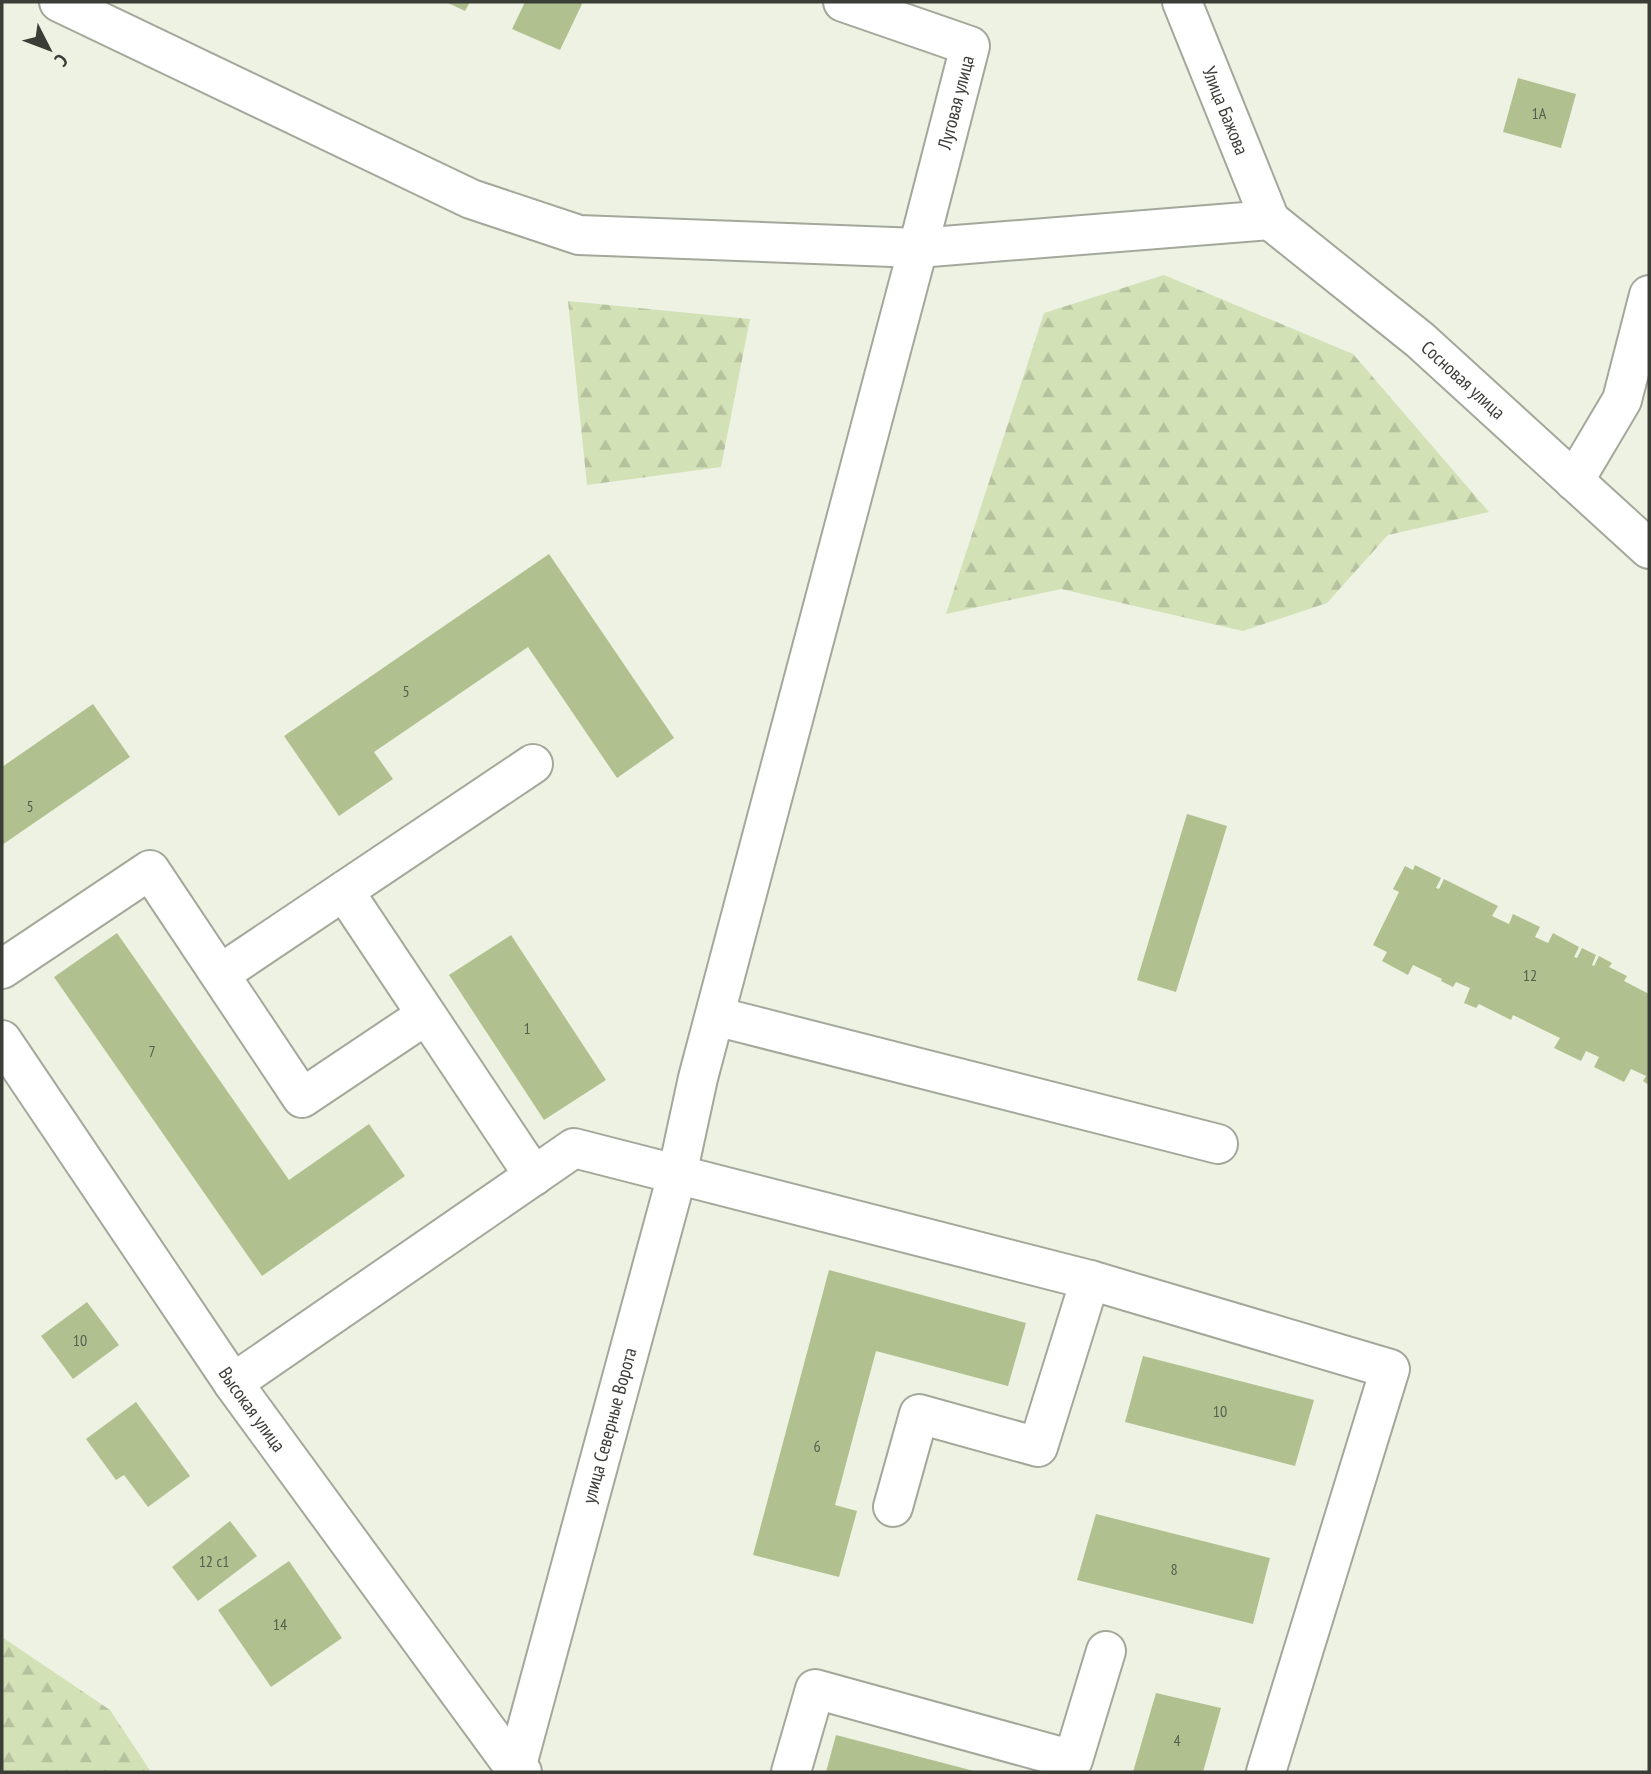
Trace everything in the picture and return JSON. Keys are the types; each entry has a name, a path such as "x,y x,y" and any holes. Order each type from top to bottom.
{"street":[{"path":"59,2 471,200 579,234 918,248 1270,220"},
{"name":"Луговая улица","path":"843,2 970,46 918,248"},
{"name":"Улица Бажова","path":"1182,2 1270,220"},
{"name":"Сосновая улица","path":"1270,220 1420,340 1649,549"},
{"name":"улица Северные Ворота","path":"517,1772 677,1175 698,1079 918,248"},
{"path":"1574,481 1622,400 1649,295"},
{"path":"220,974 533,764"},
{"path":"2,969 150,870 302,1098 426,1015"},
{"path":"344,891 534,1176"},
{"path":"715,1016 1218,1144"},
{"name":"Высокая улица","path":"2,1040 233,1383 517,1772"},
{"path":"233,1383 574,1149 1090,1280 1390,1369 1266,1772"},
{"path":"893,1507 919,1414 1038,1447 1090,1280"},
{"path":"791,1772 815,1689 1073,1760 1106,1651"}],"green space":[{"path":"1164,275 1353,354 1489,512 1388,535 1327,603 1243,631 1061,589 946,614 1044,313"},
{"path":"568,301 750,319 721,467 587,485"},
{"path":"2,1637 110,1710 151,1772 2,1772"}],"building":[{"path":"446,2 470,2 465,11"},
{"path":"525,2 583,2 560,50 512,29"},
{"path":"1518,78 1576,94 1561,148 1503,132"},
{"path":"549,554 674,738 617,778 528,647 374,752 393,779 339,816 284,736"},
{"path":"93,704 130,757 2,845 2,767"},
{"path":"1187,814 1227,826 1176,992 1137,980"},
{"path":"1415,865 1441,878 1436,888 1439,889 1444,879 1498,906 1492,916 1509,924 1513,914 1540,927 1535,937 1548,943 1553,933 1579,947 1574,957 1577,958 1582,948 1596,955 1592,965 1594,966 1599,956 1612,963 1609,967 1627,976 1624,981 1649,994 1649,1085 1643,1081 1646,1076 1631,1069 1624,1082 1594,1067 1599,1057 1586,1051 1581,1061 1554,1048 1560,1038 1513,1015 1511,1020 1479,1004 1476,1008 1464,1003 1470,988 1456,982 1453,987 1413,965 1408,975 1382,961 1387,952 1373,945 1399,892 1393,889 1405,866 1413,870"},
{"path":"117,933 289,1180 369,1124 405,1176 262,1276 54,977"},
{"path":"511,935 606,1080 544,1120 449,975"},
{"path":"829,1270 1026,1323 1008,1386 876,1351 835,1505 857,1511 839,1577 753,1555"},
{"path":"87,1302 119,1345 73,1379 41,1336"},
{"path":"1143,1356 1314,1400 1295,1466 1125,1422"},
{"path":"136,1402 190,1476 148,1507 124,1475 116,1480 86,1439"},
{"path":"1096,1514 1270,1558 1253,1624 1077,1580"},
{"path":"230,1521 257,1556 198,1601 172,1567"},
{"path":"289,1561 342,1638 271,1687 218,1610"},
{"path":"1156,1693 1221,1708 1203,1772 1133,1772"},
{"path":"836,1735 974,1771 974,1772 826,1772"}]}
